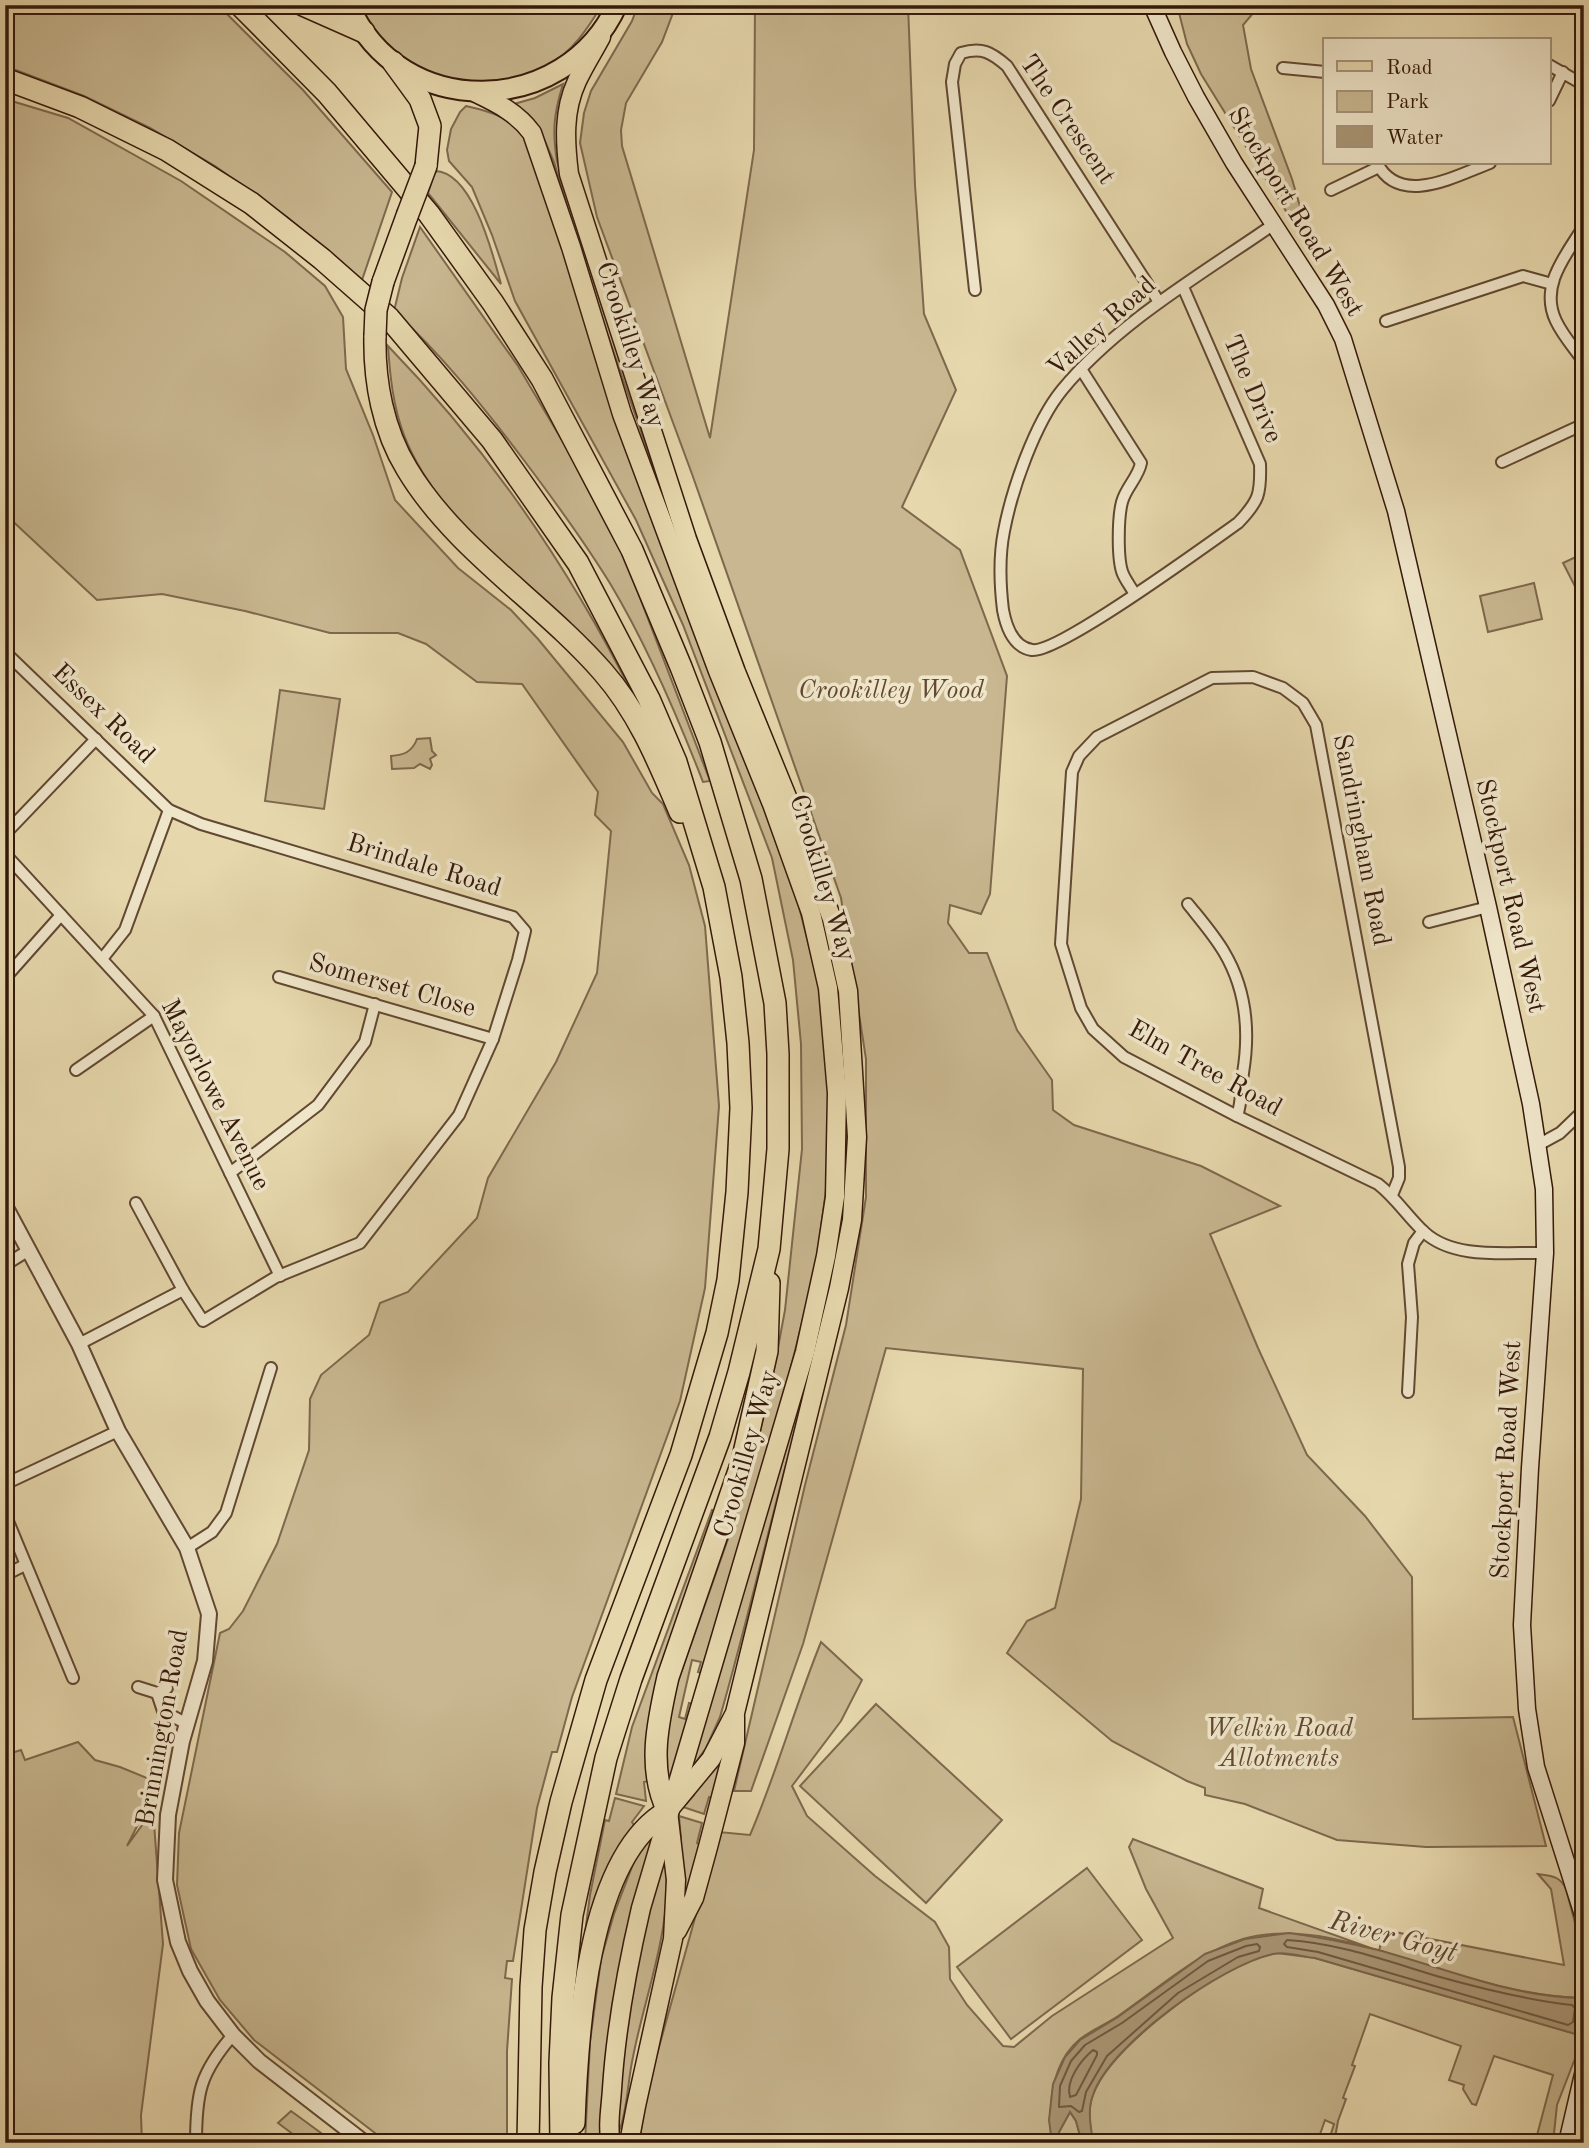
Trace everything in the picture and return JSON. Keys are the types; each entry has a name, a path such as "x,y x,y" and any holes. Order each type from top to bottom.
{"highway":[{"path":"240,5 327,93 429,214 542,379 632,550 709,741 751,880 775,1003 778,1149 769,1249 769,1322 766,1351 742,1462 668,1677 661,1708 656,1735 657,1767 660,1796 668,1811 647,1826 625,1856 612,1879 599,1921 588,1975 580,2037 573,2143"},
{"path":"303,5 364,32"},
{"path":"349,5 364,32 393,62 420,99 430,126 426,166 383,282 376,310 377,386 387,425 406,468 437,510 484,559 553,620 604,673 636,717 687,831 703,849"},
{"path":"393,62 421,79 443,88 476,93 509,90 546,78 570,63 604,30 617,5"},
{"path":"5,79 80,107 167,150 240,196 322,259 389,318 492,440 578,564 649,699 676,762 714,887 732,977 741,1108 737,1192 728,1280 718,1333 681,1455 596,1680 555,1825 536,1930 531,1987 528,2143"},
{"path":"562,2143 559,2063 572,1915 603,1769 631,1679 720,1437 769,1249"}],"main road":[{"name":"Stockport Road West","path":"1152,5 1196,97 1234,163 1326,305 1351,359 1396,511 1488,907 1538,1145 1544,1189 1545,1253 1522,1625 1527,1709 1536,1767 1584,1918"},
{"name":"Crookilley Way","path":"604,30 569,101 565,145 569,174 687,539 832,919 848,991 857,1137 852,1220 839,1288 735,1713 735,1743 694,1898 673,1939"},
{"name":"Crookilley Way","path":"476,93 506,107 521,118 532,133 571,247 622,414 718,671 772,804 811,913 828,988 836,1093 835,1197 826,1256 805,1352 668,1811 626,1973 614,2062 611,2143"},
{"name":"Crookilley Way","path":"629,2143 673,1939 676,1880 668,1811 711,1759 735,1713"},
{"path":"1567,2143 1584,2070"}],"street":[{"name":"The Crescent","path":"975,290 952,82 955,64 961,53 973,49 993,54 1007,66 1159,302"},
{"path":"1550,66 1584,85"},
{"path":"1283,68 1323,72"},
{"path":"1550,99 1563,72"},
{"path":"1331,190 1378,165 1394,180 1410,186 1429,186 1487,164"},
{"path":"1183,287 1274,224"},
{"path":"1584,226 1556,272 1551,301 1556,321 1584,362"},
{"path":"1386,321 1522,276 1552,284"},
{"name":"Valley Road","path":"1017,642 1006,628 1000,587 1003,532 1016,486 1040,425 1060,392 1081,369 1159,302 1183,287"},
{"name":"The Drive","path":"1017,642 1032,650 1048,648 1090,625 1238,523 1255,506 1261,490 1259,464 1183,287"},
{"path":"1081,369 1141,463 1139,473 1128,488 1122,503 1122,573 1134,593"},
{"path":"1502,462 1584,424"},
{"name":"Essex Road","path":"5,652 169,810"},
{"name":"Sandringham Road","path":"1079,756 1097,737 1212,678 1253,677 1283,688 1303,703 1317,725 1399,1167 1399,1178 1392,1195"},
{"path":"5,834 96,739"},
{"name":"Elm Tree Road","path":"1079,756 1072,772 1061,944 1081,1008 1093,1029 1124,1057 1237,1116 1365,1176 1392,1195 1423,1231 1437,1241 1465,1250 1545,1253"},
{"path":"102,959 125,930 169,810"},
{"name":"Brindale Road","path":"169,810 201,824 513,917 525,931 519,960 493,1039 459,1115 360,1243 280,1276 203,1321 183,1290"},
{"name":"Mayorlowe Avenue","path":"5,854 154,1016 280,1276"},
{"path":"1188,904 1224,952 1242,998 1247,1023 1247,1048 1241,1105 1237,1116"},
{"path":"1430,922 1488,907"},
{"path":"5,978 61,915"},
{"name":"Somerset Close","path":"279,977 493,1039"},
{"path":"230,1173 318,1105 365,1042 375,1004"},
{"path":"76,1070 154,1016"},
{"path":"1538,1145 1560,1133 1584,1110"},
{"path":"79,1344 183,1290 136,1203"},
{"name":"Brinnington Road","path":"5,1206 79,1344 118,1431 187,1548 209,1614 205,1661 187,1724 169,1815 165,1881 178,1942 190,1971 233,2035 259,2061 365,2143"},
{"path":"1409,1392 1412,1317 1408,1264 1414,1243 1423,1231"},
{"path":"5,1265 29,1250"},
{"path":"187,1548 212,1532 226,1513 271,1368"},
{"path":"5,1484 118,1431"},
{"path":"5,1514 73,1678"},
{"path":"5,1575 24,1565"},
{"path":"138,1688 162,1690 163,1711 187,1724"},
{"path":"196,2143 196,2111 203,2080 217,2053 233,2035"}],"green space":[{"path":"210,5 213,10 222,9 303,90 392,192 362,280 287,217 215,166 150,128 84,96 5,66 5,7"},
{"path":"359,5 602,5 573,46 549,65 523,77 496,83 468,83 440,77 414,67 391,51 373,30"},
{"name":"Crookilley Wood","path":"638,5 676,5 662,42 626,103 621,130 622,146 710,438 754,150 755,5 908,5 915,185 924,314 956,390 902,507 960,550 1007,676 990,894 981,914 950,905 948,923 969,953 987,953 1017,1030 1052,1080 1053,1110 1074,1125 1201,1166 1280,1206 1210,1234 1307,1455 1365,1516 1412,1577 1413,1719 1513,1717 1546,1846 1426,1847 1337,1840 1245,1804 1205,1795 1205,1788 1112,1741 1007,1653 1027,1621 1055,1608 1081,1499 1083,1369 886,1348 803,1644 751,1791 734,1791 805,1485 846,1325 866,1197 866,1059 841,898 692,474 597,217 580,143 584,113 591,91 632,21"},
{"path":"1177,5 1260,5 1243,25 1251,69 1292,179 1315,258 1201,74 1187,44"},
{"path":"563,84 555,122 557,161 602,306 665,491 805,863 833,973 846,1057 848,1136 845,1185 839,1235 820,1332 720,1717 706,1748 686,1776 841,1203 844,1122 842,1070 834,990 590,284 554,162 541,132 527,114 514,104 535,98"},
{"path":"5,99 68,118 181,181 285,252 325,286 343,317 346,369 373,435 395,500 458,568 511,610 623,742 652,793 663,804 689,865 705,926 719,1106 705,1288 680,1401 572,1697 557,1752 552,1752 537,1808 513,1961 507,1961 505,1978 512,1979 507,2051 507,2143 388,2143 254,2040 220,2000 191,1949 177,1885 179,1833 220,1633 229,1629 243,1611 277,1544 309,1450 310,1399 321,1375 369,1335 380,1303 408,1292 477,1218 488,1178 556,1062 597,973 611,831 595,815 598,792 522,684 477,682 426,644 398,633 330,633 245,611 162,594 97,600 5,514"},
{"path":"466,106 502,117 516,127 528,142 716,683 794,887 819,986 830,1089 831,1152 816,1266 788,1379 702,1673 698,1672 701,1662 692,1660 679,1717 685,1719 689,1703 693,1704 666,1793 664,1777 670,1704 742,1499 769,1396 785,1310 802,1149 801,1044 793,960 772,858 683,625 636,520 515,301 472,187 449,161 447,150 451,129"},
{"path":"435,171 448,175 460,185 470,200 487,236 501,284 428,193"},
{"path":"420,227 518,366 579,469 621,548 710,781 703,782 650,657 625,609 590,553 477,400 429,345 394,311 402,278"},
{"path":"388,346 460,426 525,513 583,604 635,699 471,534 426,477 400,424"},
{"path":"1584,553 1584,604 1563,563"},
{"path":"1534,583 1542,619 1488,632 1480,596"},
{"path":"280,690 340,699 324,809 265,801"},
{"path":"430,738 432,751 436,755 430,759 430,769 420,764 414,768 392,769 391,756 407,752 417,739"},
{"path":"712,1510 716,1511 649,1781 644,1782 646,1801 616,1794 632,1727"},
{"path":"821,1642 862,1680 841,1721 792,1786 807,1816 875,1876 935,1922 949,1947 950,1979 967,2005 1003,2046 1014,2047 1052,2016 1173,1938 1146,1889 1129,1847 1133,1839 1263,1889 1259,1908 1368,1947 1317,1936 1267,1934 1226,1945 1194,1962 1116,2017 1085,2035 1070,2049 1062,2061 1053,2087 1050,2115 1052,2143 639,2143 647,2090 719,1832 750,1835"},
{"path":"876,1704 1002,1820 926,1903 800,1786"},
{"path":"78,1742 95,1760 159,1783 127,1846 153,1810 163,1944 141,2115 142,2143 5,2143 5,1755 21,1750 25,1760"},
{"path":"720,1759 722,1762 712,1798 709,1797 704,1814 683,1807 694,1795 691,1792"},
{"path":"615,1798 644,1806 632,1822 635,1827 617,1851 603,1877 585,1933 605,1820 609,1821"},
{"path":"679,1816 702,1823 697,1843 700,1845 686,1898 683,1897 677,1840 681,1839"},
{"path":"657,1826 603,2143 585,2143 590,2042 601,1959 614,1914 640,1846"},
{"path":"664,1850 667,1876 663,1928 619,2131 618,2089 630,1988"},
{"path":"1087,1868 1142,1940 1011,2039 957,1967"},
{"path":"1538,1874 1551,1876 1561,1881 1566,1889 1579,1938 1581,1998 1546,1995 1475,1980 1379,1950 1384,1930 1564,1965 1551,1889"},
{"path":"1277,1953 1315,1958 1579,2035 1576,2056 1557,2105 1553,2143 1535,2143 1553,2075 1494,2056 1476,2105 1472,2104 1463,2089 1464,2085 1449,2080 1461,2046 1370,2014 1352,2065 1355,2066 1343,2098 1346,2099 1334,2143 1328,2143 1334,2124 1325,2120 1317,2143 1303,2143 1284,2136 1282,2143 1093,2143 1091,2101 1102,2077 1117,2058 1157,2020 1202,1987 1241,1964"},
{"path":"291,2111 321,2133 314,2143 304,2138 302,2141 278,2123"},
{"path":"1070,2112 1076,2121 1082,2143 1059,2143 1059,2132"}],"water":[{"path":"1289,1933 1378,1950 1529,1993 1581,1998 1579,2035 1315,1958 1273,1954 1251,1961 1198,1990 1144,2031 1121,2053 1103,2075 1091,2101 1093,2143 1082,2143 1076,2121 1070,2112 1059,2132 1059,2143 1052,2143 1049,2120 1053,2084 1065,2057 1080,2040 1118,2017 1205,1954 1245,1939"}],"park label":[{"name":"Welkin Road Allotments","path":"1279,1744"}],"water label":[{"name":"River Goyt","path":"1393,1938"}]}
